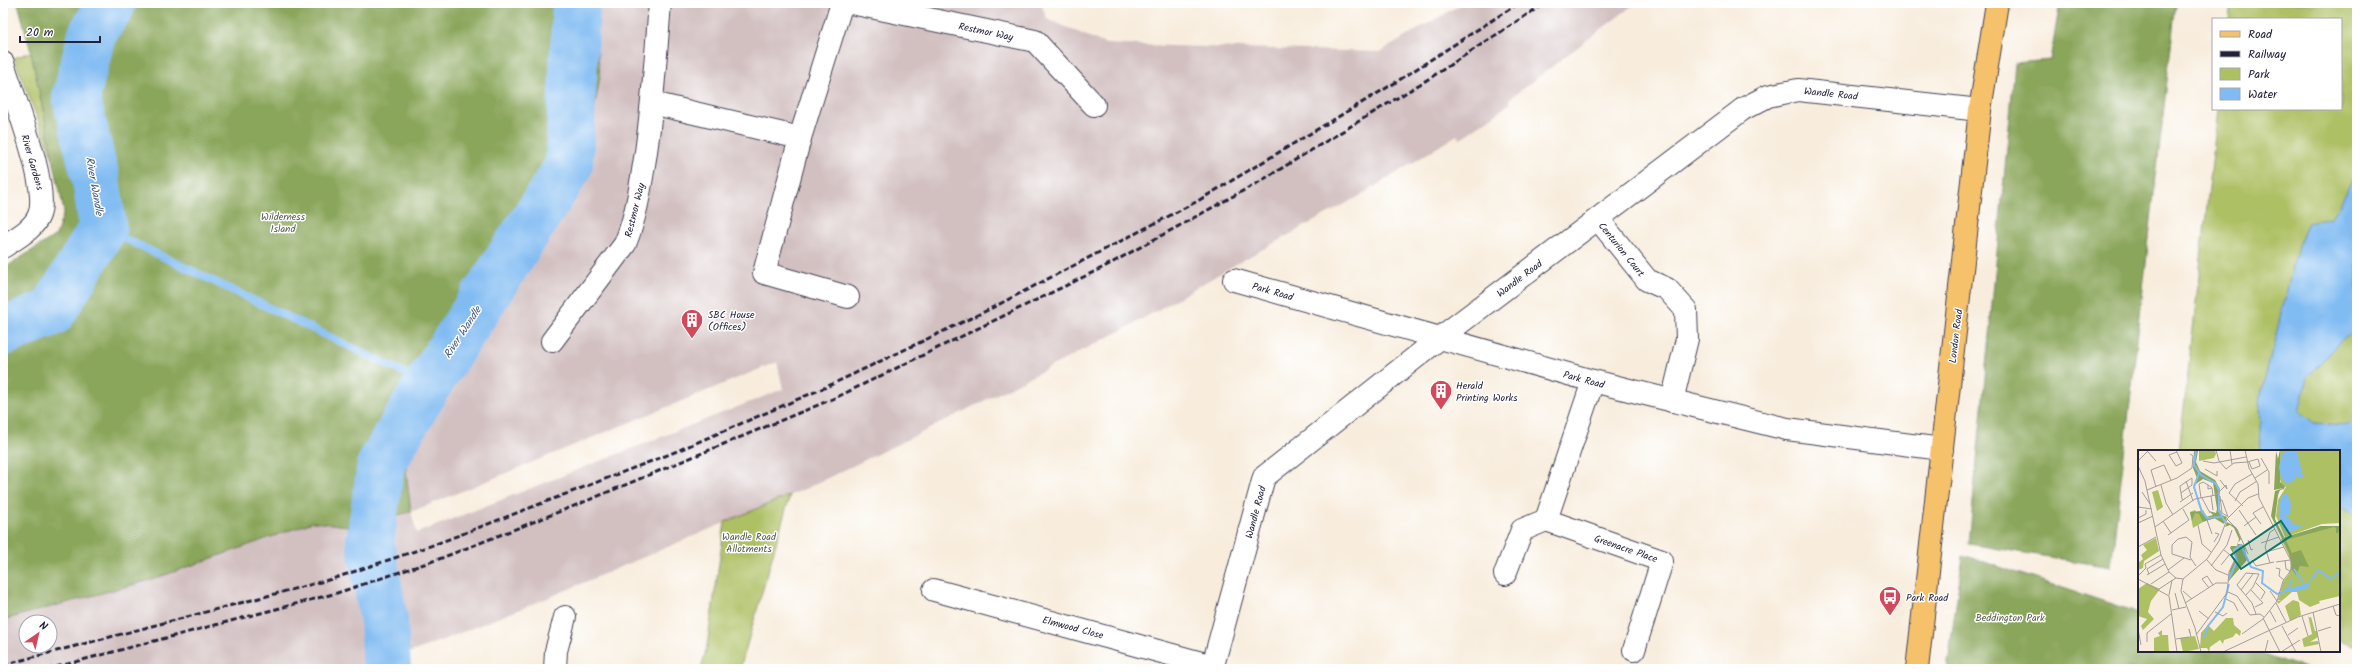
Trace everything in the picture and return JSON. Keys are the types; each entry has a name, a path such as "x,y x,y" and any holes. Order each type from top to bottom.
{"main road":[{"name":"London Road","path":"1917,669 1980,110 1997,3"}],"street":[{"name":"Restmor Way","path":"552,341 625,244 640,192 652,103 660,3"},
{"path":"842,3 800,138 764,273 848,297"},
{"name":"Restmor Way","path":"852,3 1035,41 1094,105"},
{"name":"River Gardens","path":"3,64 39,179 43,199 39,215 29,230 3,247"},
{"name":"Wandle Road","path":"1212,668 1264,477 1440,338 1743,109 1768,96 1798,90 1980,110"},
{"path":"652,103 800,138"},
{"name":"Centurion Court","path":"1598,219 1647,280 1667,289 1686,310 1687,340 1672,401"},
{"name":"Park Road","path":"1234,280 1593,381 1787,429 1942,449"},
{"path":"1504,574 1522,530 1546,520 1593,381"},
{"name":"Greenacre Place","path":"1546,520 1662,561 1634,650"},
{"name":"Elmwood Close","path":"934,590 1212,668"},
{"path":"555,669 556,650 565,618"}],"shaded area":[{"path":"593,3 1041,3 1047,19 1106,44 1380,52 1463,3 1636,3 1509,99 1511,103 1460,139 1457,135 1358,197 1243,260 1132,325 929,429 807,488 538,602 407,654 351,669 3,669 3,620 18,616 18,654 58,654 58,614 25,614 154,579 313,522 348,526 410,512 406,470 421,402 582,183 600,76","holes":["777,362 783,389 417,533 411,512"]}],"green space":[{"name":"Wilderness Island","path":"18,3 593,3 600,76 582,183 421,402 406,470 411,512 348,526 313,522 154,579 25,614 18,614 18,616 3,620 3,269 56,235 64,212 31,52"},
{"path":"2060,3 2176,3 2111,567 1969,544 2015,63 2050,60"},
{"path":"2231,3 2357,3 2357,646 2340,640 2340,450 2179,450 2218,110 2342,110 2342,18 2229,18"},
{"path":"31,52 53,159 14,58"},
{"name":"Wandle Road Allotments","path":"790,495 740,669 701,669 707,646 725,522"},
{"name":"Beddington Park","path":"1963,555 2138,613 2138,652 2257,652 2308,669 1947,669"}],"water":[{"path":"2357,171 2357,330 2340,341 2307,378 2299,411 2314,423 2347,425 2357,423 2357,515 2340,507 2340,450 2261,450 2259,402 2297,250 2308,222 2331,217 2341,202"}],"waterway":[{"name":"River Wandle","path":"3,332 52,312 103,228 96,179 76,97 92,34 112,3"},
{"name":"River Wandle","path":"387,669 384,621 370,541 381,464 428,384 569,166 576,3"},
{"path":"103,228 428,384"}],"railway":[{"path":"3,665 332,579 436,544 670,454 824,388 988,310 1196,202 1393,84 1519,3"},
{"path":"48,669 337,593 439,559 579,504 835,398 1104,267 1259,182 1430,78 1545,3"}],"place":[{"name":"SBC House (Offices)","path":"692,340"},
{"name":"Herald Printing Works","path":"1441,410"},
{"name":"Park Road","path":"1890,616"}]}
